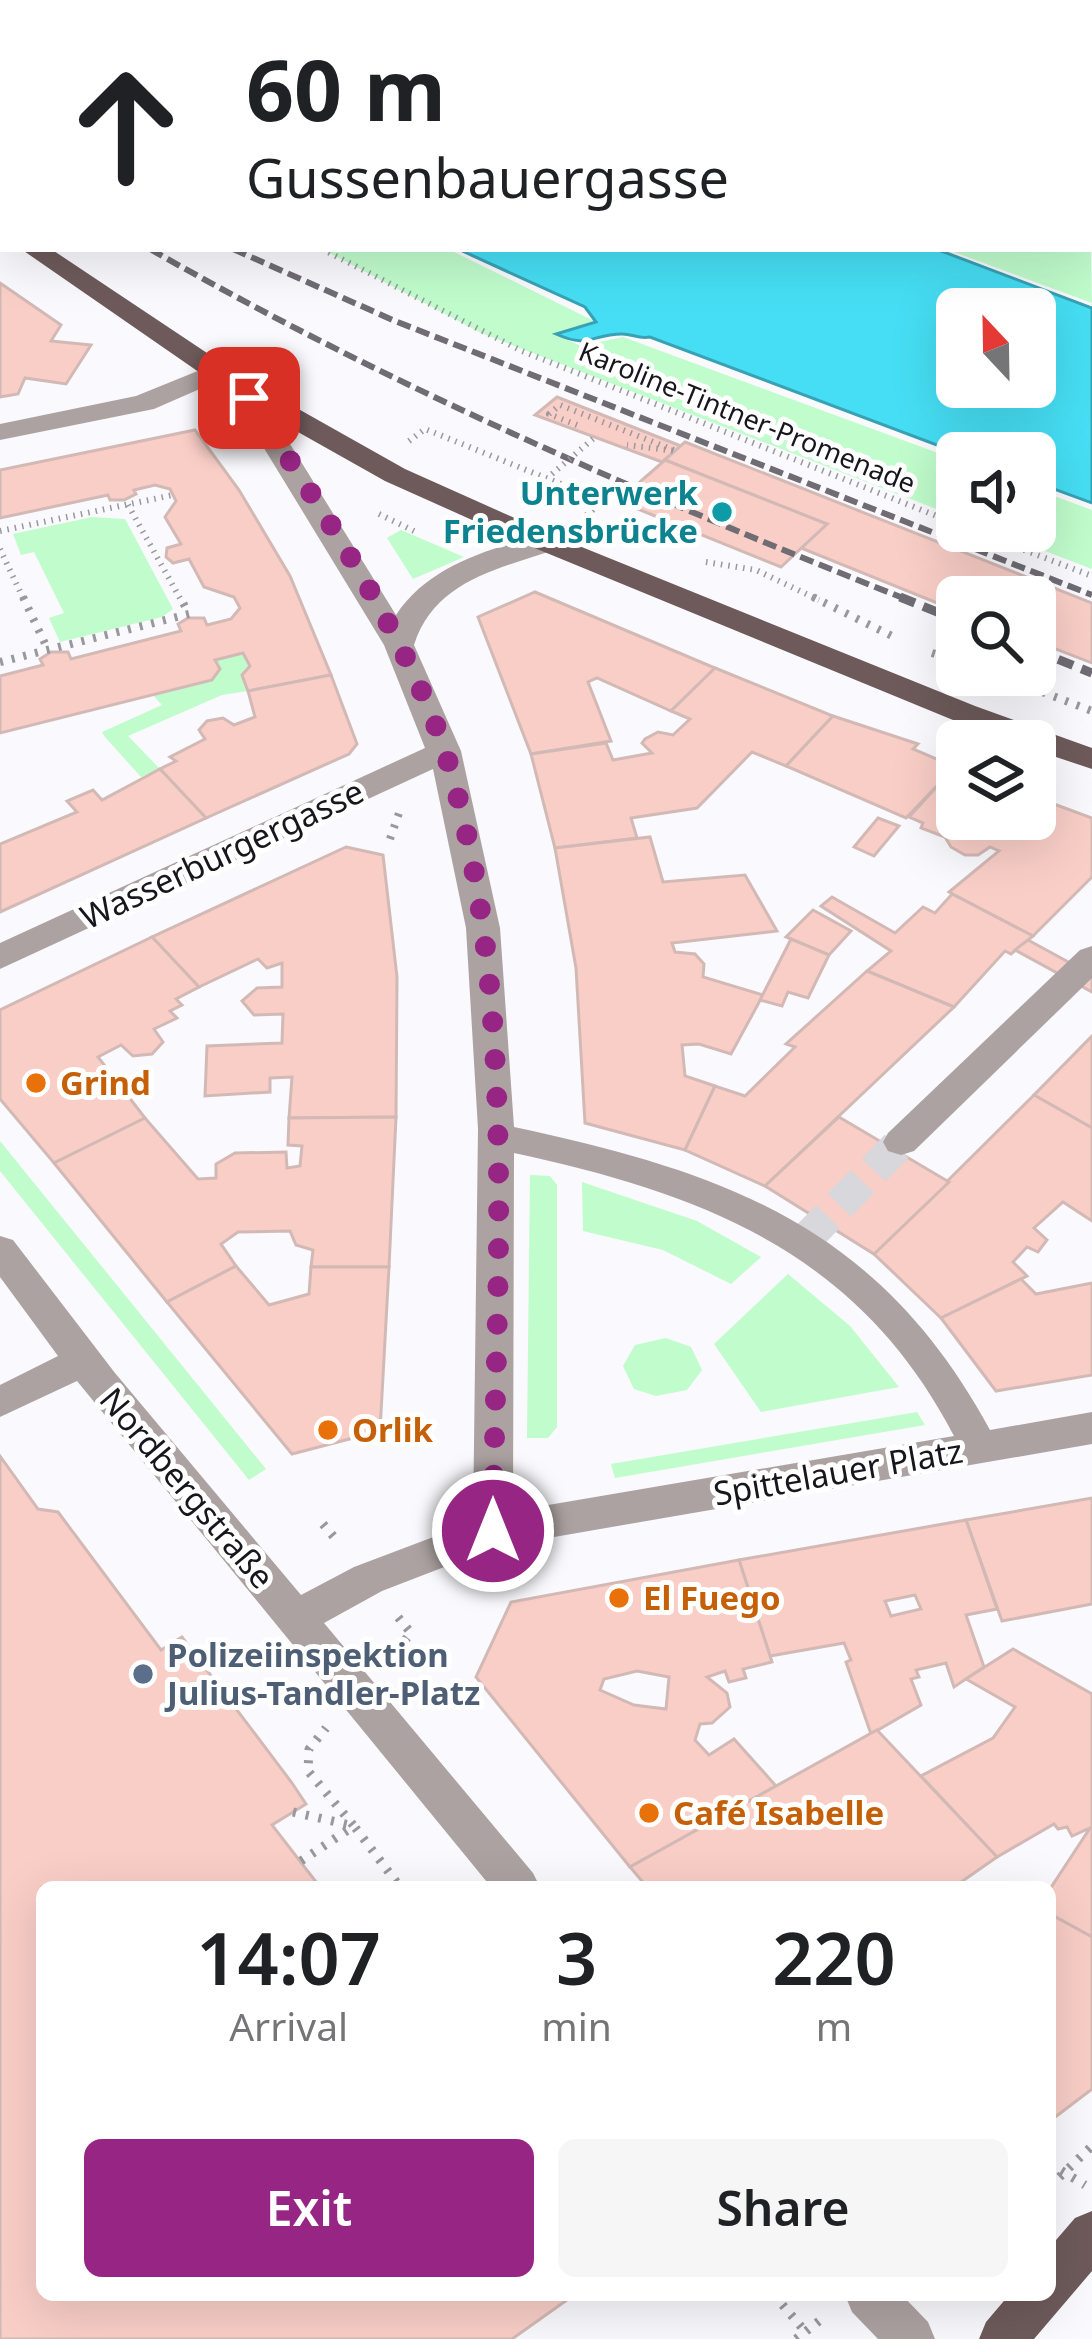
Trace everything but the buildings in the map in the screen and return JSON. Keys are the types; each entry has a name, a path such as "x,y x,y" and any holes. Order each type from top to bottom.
{"main road":[{"path":"38,252 242,389 395,475 547,543 1004,729 1092,759"},
{"path":"1056,2277 1092,2234"},
{"path":"1003,2339 1035,2301"}],"street":[{"path":"0,432 144,403 215,372"},
{"path":"242,389 399,645 445,752 483,928 496,1136 493,1531"},
{"path":"399,645 406,619 434,585 547,543"},
{"name":"Wasserburgergasse","path":"0,957 445,752"},
{"path":"901,1142 1092,958"},
{"name":"Spittelauer Platz","path":"295,1618 368,1579 493,1531 980,1447 933,1364 856,1281 805,1240 721,1195 628,1165 496,1136"},
{"name":"Nordbergstraße","path":"0,1250 83,1360 513,1881"},
{"path":"0,1402 83,1360"},
{"path":"980,1447 1092,1428"},
{"path":"853,2301 910,2339"}],"path":[{"name":"Karoline-Tintner-Promenade","path":"328,252 523,351 936,516"},
{"path":"577,425 549,414 560,405 676,451 628,446"},
{"path":"393,452 425,429 550,476 603,501 578,523"},
{"path":"550,476 594,439"},
{"path":"0,531 173,495"},
{"path":"0,662 189,614 128,505"},
{"path":"0,549 48,650"},
{"path":"1030,552 1092,576"},
{"path":"1053,696 1092,711"},
{"path":"293,1812 354,1826 395,1881"},
{"path":"1056,2179 1092,2146"},
{"path":"1056,2168 1092,2189"},
{"path":"778,2301 800,2335 853,2301"}],"green space":[{"path":"328,252 454,252 594,321 554,334 581,346 623,337 936,452 936,509 481,333"},
{"path":"954,252 1091,252 1092,303"},
{"path":"1056,497 1092,510 1092,569 1048,552 1056,552"},
{"path":"92,517 125,519 173,609 162,617 60,642 49,618 64,613 34,552 21,555 13,534"},
{"path":"401,530 464,557 413,579 387,538"},
{"path":"243,653 250,666 242,675 248,691 222,695 128,736 160,769 141,777 102,732 162,705 152,694 220,669 215,660"},
{"path":"0,1141 266,1469 249,1480 0,1171"},
{"path":"530,1175 550,1176 557,1185 557,1427 548,1438 527,1438"},
{"path":"582,1182 697,1221 761,1257 731,1284 663,1250 583,1231"},
{"path":"788,1274 850,1326 899,1387 761,1412 714,1344"},
{"path":"666,1338 691,1347 702,1370 687,1390 656,1396 634,1389 623,1366 635,1345"},
{"path":"917,1412 925,1425 615,1478 611,1464"}],"water":[{"path":"465,252 944,252 1039,288 936,288 936,408 1056,408 1056,294 1092,308 1092,503 1056,490 1056,432 936,432 936,445 650,337 622,334 583,341 556,334 596,322 585,307"}],"tunnel":[{"path":"805,1240 901,1142"}],"railway":[{"path":"155,252 334,348 523,438 908,600"},
{"path":"240,252 395,321 1092,595"},
{"path":"900,597 936,612"},
{"path":"1056,658 1092,673"}],"place":[{"name":"Unterwerk Friedensbrücke","path":"722,512"},
{"name":"Grind","path":"36,1083"},
{"name":"Orlik","path":"328,1430"},
{"name":"El Fuego","path":"619,1598"},
{"name":"Polizeiinspektion Julius-Tandler-Platz","path":"143,1674"},
{"name":"Café Isabelle","path":"649,1813"}],"route":[{"path":"249,398 399,645 449,767 483,928 496,1129 493,1531"}]}
